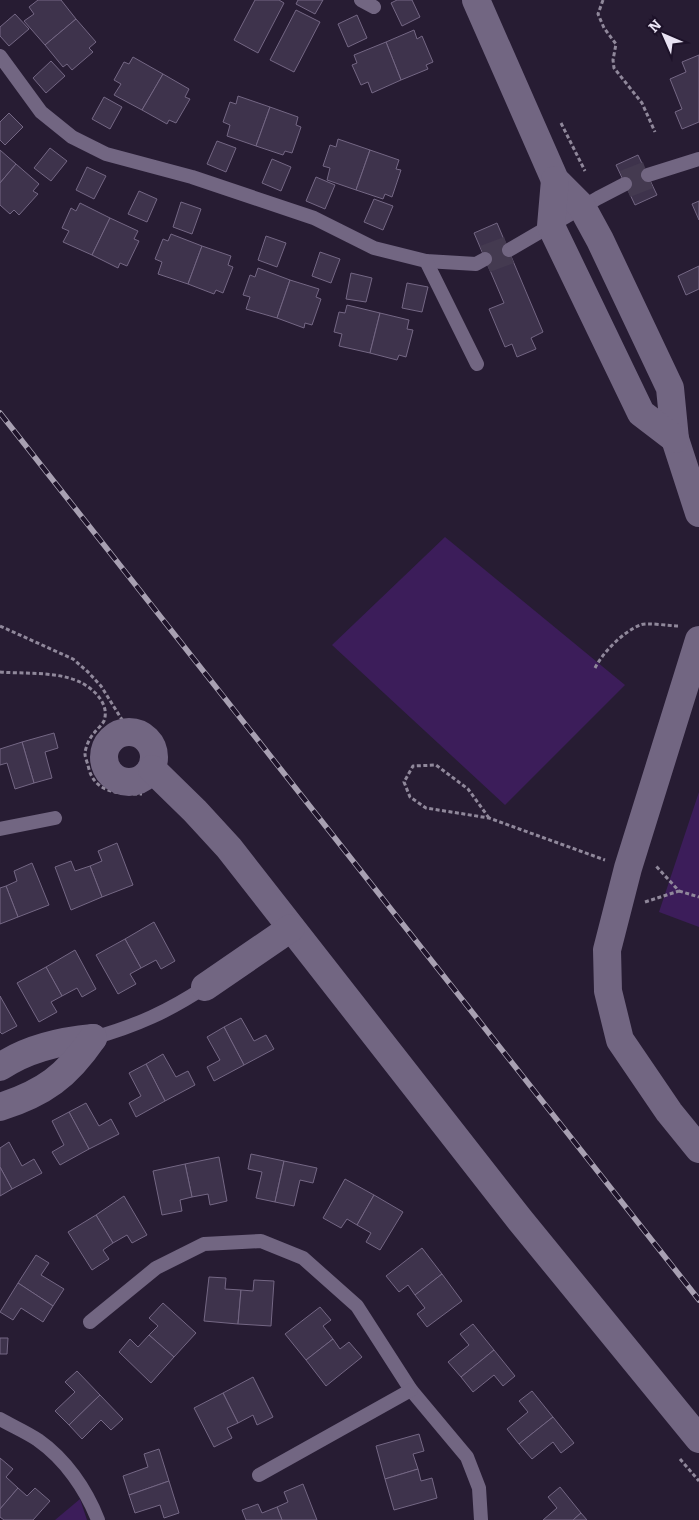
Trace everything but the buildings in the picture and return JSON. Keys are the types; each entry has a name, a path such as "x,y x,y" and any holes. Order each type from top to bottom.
{"street":[{"path":"476,0 555,180 582,207 600,240 670,388 675,439 699,513"},
{"path":"555,180 551,226 641,413 675,439"},
{"path":"690,633 639,864 607,950 608,991 620,1040 669,1112 699,1150"},
{"path":"151,782 154,760 151,743 138,733 129,731 118,734 110,740 104,755 108,770 115,778 125,782 135,781 145,776 151,782 195,811 228,848 520,1220 699,1438"},
{"path":"205,987 290,928"},
{"path":"0,1067 39,1048 57,1043 93,1038"},
{"path":"0,1107 22,1100 43,1089 62,1075 80,1058 93,1038"}],"lane":[{"path":"361,0 374,7"},
{"path":"0,56 41,112 72,137 106,154 192,177 314,218 374,248 426,261 476,264 486,259"},
{"path":"648,175 699,159"},
{"path":"509,250 625,184"},
{"path":"426,261 478,364"},
{"path":"0,829 55,818"},
{"path":"93,1038 123,1030 152,1018 179,1004 205,987"},
{"path":"90,1322 156,1268 204,1244 261,1241 303,1258 357,1306 411,1390 467,1457 479,1488 481,1520"},
{"path":"259,1475 411,1390"},
{"path":"0,1419 38,1440 62,1462 79,1482 92,1504 98,1520"}],"path":[{"path":"603,0 598,14 604,28 616,44 613,60 614,68 642,103 655,132"},
{"path":"595,668 601,657 614,643 641,624 690,633"},
{"path":"0,626 60,653 78,664 101,686 129,731"},
{"path":"0,672 62,676 89,688 98,695 104,713 104,722 92,735 85,754 90,776 104,790 125,794 151,782"},
{"path":"489,818 468,789 436,765 412,766 404,782 410,796 426,808 489,818 639,864 679,891 699,896"},
{"path":"637,905 679,891"},
{"path":"678,1455 699,1481"}],"shaded area":[{"path":"445,537 625,685 505,805 332,645"},
{"path":"699,792 699,927 659,912"},
{"path":"80,1499 87,1520 55,1520"}],"tunnel":[{"path":"625,184 648,175"},
{"path":"485,259 509,250"}],"railway":[{"path":"0,413 699,1300"}]}
